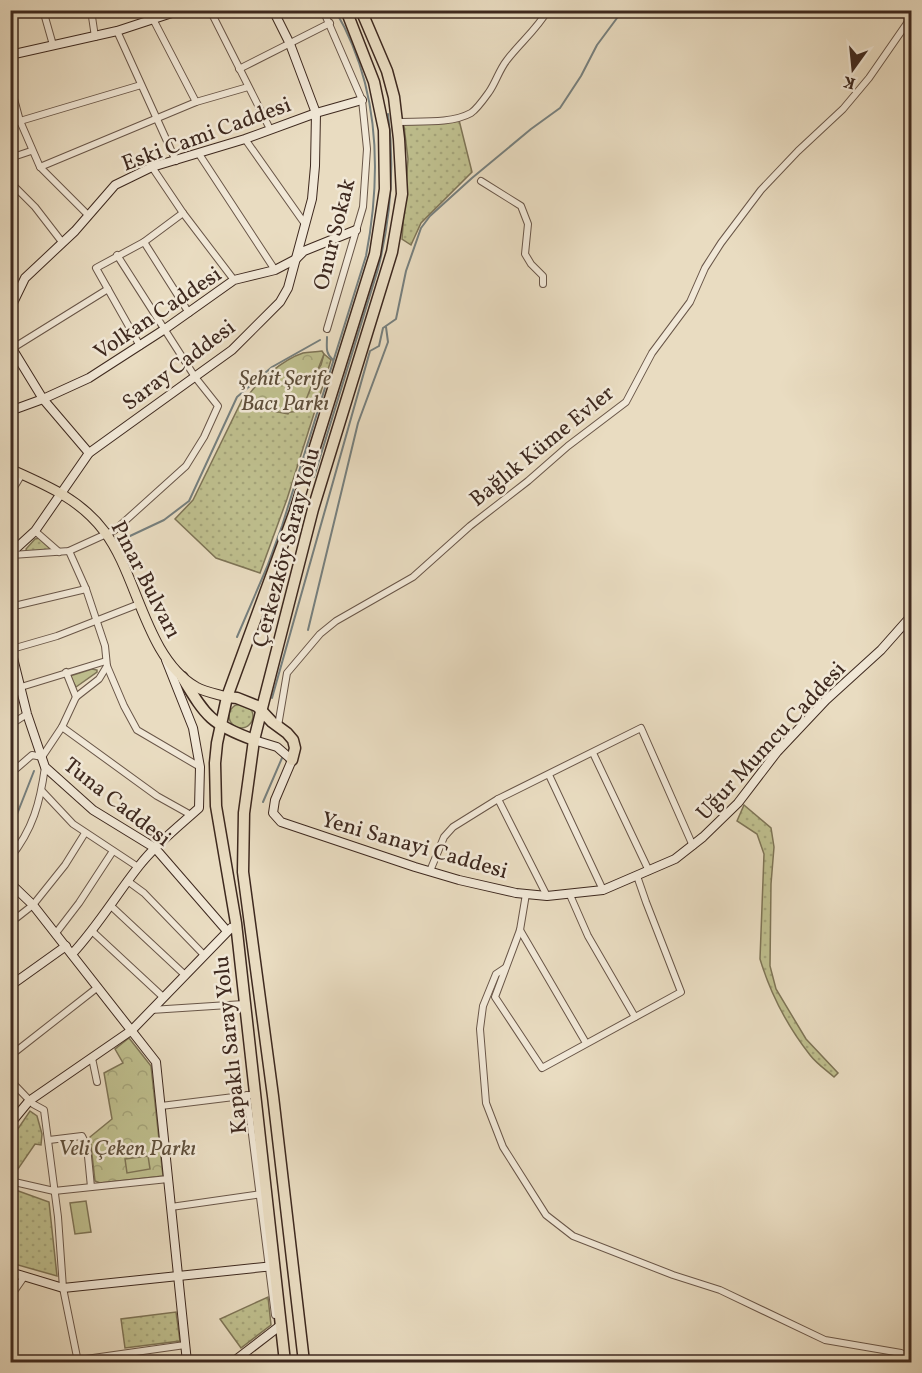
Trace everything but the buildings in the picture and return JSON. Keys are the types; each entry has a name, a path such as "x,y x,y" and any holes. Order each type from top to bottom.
{"highway":[{"name":"Çerkezköy Saray Yolu","path":"220,725 227,696 295,511 375,254 385,189 384,130 374,82 346,10"},
{"name":"Çerkezköy Saray Yolu","path":"254,740 313,509 392,252 402,194 398,122 394,97 387,71 361,10"},
{"path":"182,677 203,712 220,725 254,740"},
{"path":"227,696 248,701 256,706 293,740 295,748 292,760"},
{"name":"Kapaklı Saray Yolu","path":"220,725 215,763 216,806 244,1004 250,1095 285,1362"},
{"name":"Kapaklı Saray Yolu","path":"254,740 244,813 243,872 273,1096 304,1362"}],"main road":[{"name":"Pınar Bulvarı","path":"10,469 62,493 94,519 106,534 122,562 139,604 165,657 182,677"},
{"path":"182,677 197,688 227,696"}],"street":[{"path":"43,10 52,45"},
{"path":"91,10 95,37"},
{"path":"10,55 95,37 182,10"},
{"path":"210,10 270,129"},
{"name":"Saray Caddesi","path":"12,555 35,531 89,453 232,350 280,302 288,288 312,199 316,113 290,44 273,10"},
{"name":"Onur Sokak","path":"323,10 362,100 367,149 363,207 327,329"},
{"path":"398,122 448,119 473,112 489,93 505,63 522,40 542,21 548,10"},
{"name":"Bağlık Küme Evler","path":"278,726 287,673 320,634 336,621 413,577 470,526 528,481 567,446 626,402 652,353 690,302 705,268 721,243 761,190 843,109 869,78 912,16"},
{"path":"157,17 196,102"},
{"path":"239,69 330,23"},
{"path":"117,31 176,161"},
{"path":"10,84 20,121 39,167 88,215"},
{"path":"10,124 141,85"},
{"path":"39,167 156,117 196,102 248,87"},
{"name":"Eski Cami Caddesi","path":"10,309 25,278 75,231 115,184 152,167 199,154 316,113 362,100"},
{"path":"245,139 305,224"},
{"path":"10,158 31,151"},
{"path":"199,154 275,270"},
{"path":"152,167 183,213 234,280"},
{"path":"481,181 520,206 528,224 525,254 543,276 543,284"},
{"path":"10,182 35,207 62,242"},
{"path":"140,346 96,268 144,242 183,213"},
{"name":"Volkan Caddesi","path":"10,411 89,378 189,313 234,280 275,270 296,259 304,251 356,230"},
{"path":"144,242 189,313"},
{"path":"10,542 12,555 59,552 69,551 106,534 131,517 186,466 204,437 218,406 195,377 117,255"},
{"path":"89,453 43,399 12,346 108,288"},
{"path":"10,494 22,474"},
{"path":"35,531 59,552"},
{"path":"69,551 86,589 105,646 107,664 124,706 137,730 200,767"},
{"path":"10,607 86,589"},
{"path":"11,648 57,636 139,604"},
{"name":"Uğur Mumcu Caddesi","path":"703,837 738,803 777,752 826,700 881,650 912,615"},
{"name":"Tuna Caddesi","path":"11,648 27,714 45,767 93,810 155,848 232,927"},
{"path":"72,954 93,932 138,867 155,848 199,808 200,767 193,728 165,657"},
{"path":"21,687 66,672 107,664"},
{"path":"10,774 32,755 42,757 62,727 76,697 99,679 107,664"},
{"path":"66,672 76,697"},
{"path":"10,725 27,714"},
{"path":"62,727 157,796 191,815"},
{"path":"430,871 444,837 453,827 498,799 641,728 693,846"},
{"path":"254,740 277,747 292,760"},
{"path":"593,753 649,871"},
{"name":"Yeni Sanayi Caddesi","path":"292,760 273,805 273,813 281,822 459,880 526,894 570,895 603,890 675,859 703,837"},
{"path":"10,858 29,830 42,791 45,767"},
{"path":"549,775 603,890"},
{"path":"42,791 72,824 138,867"},
{"path":"498,799 547,896"},
{"path":"10,922 33,905 85,833"},
{"path":"56,933 113,851"},
{"path":"526,894 520,930 495,997 542,1068 681,992 638,876"},
{"path":"129,882 144,892 204,955"},
{"path":"10,883 33,905 56,933 156,1062 187,1362"},
{"path":"570,895 588,936 635,1017"},
{"path":"111,906 185,975"},
{"path":"10,1124 29,1101 132,1030 232,927"},
{"path":"520,930 586,1043"},
{"path":"93,932 163,997"},
{"path":"10,986 66,946"},
{"path":"505,968 496,974 483,1006 480,1029 486,1103 503,1147 546,1215 573,1236 673,1275 720,1290 825,1340 901,1353 912,1359"},
{"path":"10,1056 98,987"},
{"path":"150,1010 244,1004"},
{"path":"93,1058 97,1082"},
{"path":"10,1080 29,1101 44,1110 63,1288 77,1362 185,1345"},
{"path":"161,1106 250,1095"},
{"path":"49,1140 82,1136 87,1146 91,1187"},
{"path":"10,1180 54,1191 168,1179"},
{"path":"171,1207 263,1194"},
{"path":"10,1272 63,1288 271,1266"},
{"path":"10,1297 24,1277"},
{"path":"233,1362 279,1327"}],"green space":[{"path":"459,120 472,172 421,223 411,245 402,239 408,159 404,126 409,122"},
{"name":"Şehit Şerife Bacı Parkı","path":"322,351 324,354 302,410 273,411 245,401 262,379 287,360 303,353"},
{"path":"324,354 331,360 287,499 260,573 216,558 175,519 193,500 242,400 263,409 288,414 321,365"},
{"path":"40,538 51,550 27,551 26,549 35,539"},
{"path":"92,669 97,672 76,687 70,676"},
{"path":"241,704 249,708 253,716 249,724 241,728 233,724 229,716 233,708"},
{"path":"744,805 771,828 774,847 770,966 776,989 806,1039 838,1073 834,1077 812,1058 794,1033 780,1009 760,959 764,854 757,834 737,821"},
{"name":"Veli Çeken Parkı","path":"129,1038 151,1066 163,1176 100,1183 95,1181 90,1137 112,1119 104,1073 123,1063 115,1049"},
{"path":"30,1111 37,1116 42,1134 41,1145 35,1144 18,1169 11,1163 11,1139"},
{"path":"148,1156 150,1169 127,1173 125,1159"},
{"path":"10,1188 49,1202 57,1276 11,1263"},
{"path":"86,1201 91,1232 75,1234 70,1203"},
{"path":"268,1297 271,1325 241,1348 220,1319"},
{"path":"176,1312 180,1341 125,1348 121,1319"}],"waterway":[{"path":"237,637 282,526 366,256 374,193 373,130 369,99 361,69 350,39 335,10"},
{"path":"272,698 370,351 379,346 383,328 396,319 406,271 421,228 430,216 472,178 560,108 581,76 597,45 623,10"},
{"path":"314,477 382,250 389,211 391,173 388,114"},
{"path":"308,630 358,423 388,342 386,327"},
{"path":"327,337 328,352 333,360"},
{"path":"130,536 164,520 189,501 237,397 272,367 320,340"},
{"path":"263,802 282,758"},
{"path":"10,832 34,771"}]}
